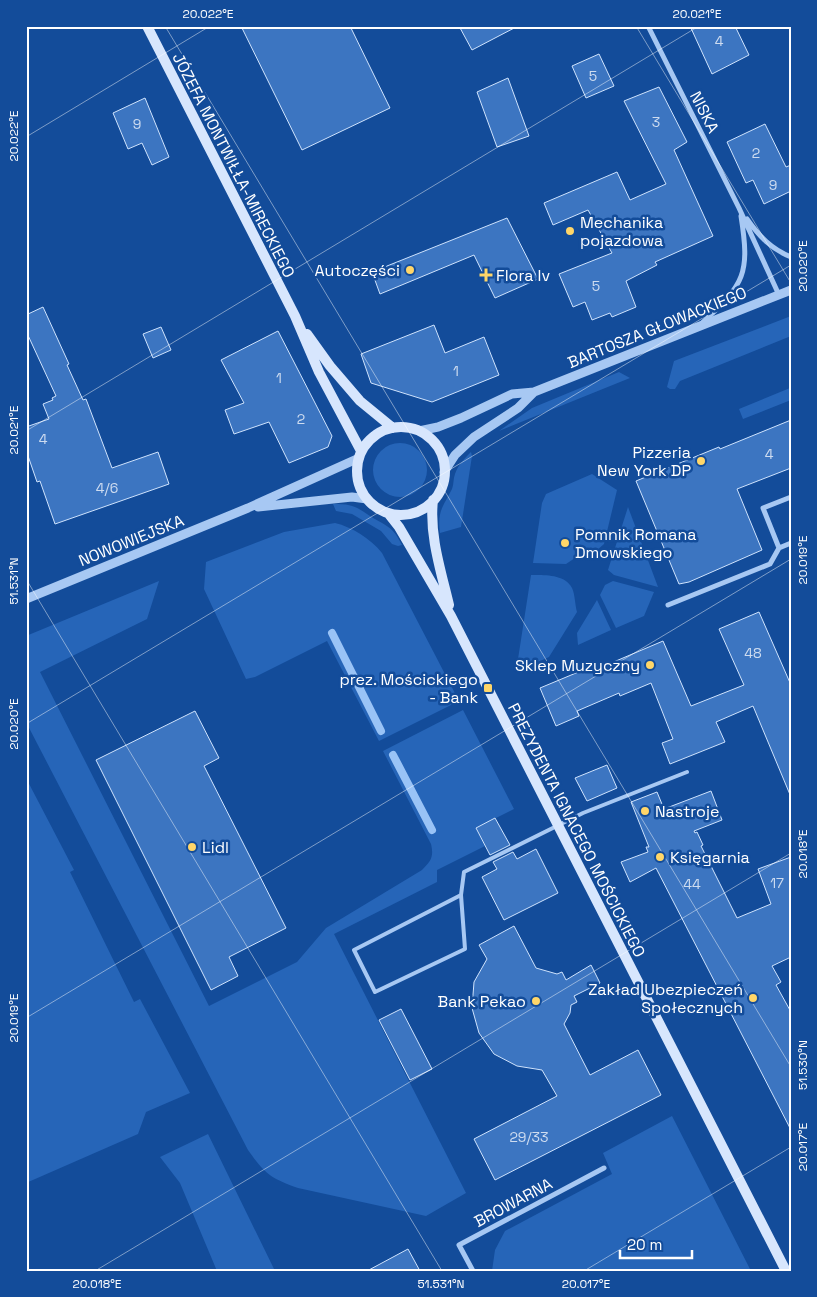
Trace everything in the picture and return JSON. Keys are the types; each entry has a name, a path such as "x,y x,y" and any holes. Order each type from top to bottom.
{"main road":[{"name":"JÓZEFA MONTWIŁŁA-MIRECKIEGO","path":"147,26 295,316 319,372 360,454"},
{"name":"JÓZEFA MONTWIŁŁA-MIRECKIEGO","path":"295,316 330,366 360,401 393,428"},
{"path":"401,427 419,431 426,434 434,442 441,454 444,477 440,490 424,508 412,513 388,513 376,507 367,499 361,488 357,477 360,454 368,441 377,434 401,427"},
{"name":"PREZYDENTA IGNACEGO MOŚCICKIEGO","path":"433,500 432,516 435,541 451,616"},
{"name":"PREZYDENTA IGNACEGO MOŚCICKIEGO","path":"388,513 399,527 451,616 786,1271"}],"street":[{"name":"NISKA","path":"648,26 739,208 779,295"},
{"name":"NISKA","path":"739,208 760,236 779,252 791,257"},
{"name":"NISKA","path":"699,326 737,288 744,268 745,244 739,208"},
{"name":"BARTOSZA GŁOWACKIEGO","path":"419,431 438,427 462,418 512,394 534,392 791,290"},
{"name":"BARTOSZA GŁOWACKIEGO","path":"444,472 455,456 474,437 518,408 534,392"},
{"name":"NOWOWIEJSKA","path":"26,599 248,508 360,454"},
{"path":"779,548 763,508 791,497"},
{"name":"NOWOWIEJSKA","path":"248,508 343,498 367,499"},
{"path":"668,605 770,564 779,548 791,543"},
{"name":"BROWARNA","path":"473,1271 459,1245 604,1168"}],"lane":[{"path":"461,895 354,950 375,992 465,949 461,895 464,872 557,825 687,772"}],"shaded area":[{"path":"791,316 791,336 680,381 675,389 667,387 674,361"},
{"path":"619,372 630,378 499,431 532,408"},
{"path":"790,388 791,400 743,419 739,409"},
{"path":"400,443 410,445 419,451 425,460 427,470 425,480 419,489 410,495 400,497 390,495 381,489 375,480 373,470 375,460 381,451 390,445"},
{"path":"471,452 472,456 461,527 440,533 439,519 443,505 452,489 455,474 464,459"},
{"path":"592,474 617,490 604,544 596,551 578,556 566,564 533,563 542,503 546,494"},
{"path":"333,504 349,505 361,510 392,530 402,545 392,544 381,531 352,514 336,511"},
{"path":"628,507 658,587 614,575 608,570"},
{"path":"335,523 361,534 382,553 459,701 379,741 327,641 255,677 246,679 204,589 206,562 284,532"},
{"path":"531,575 554,576 569,583 573,590 577,612 549,657 516,672"},
{"path":"159,581 147,619 40,672 209,1006 297,962 326,928 422,870 430,861 432,856 431,844 383,751 463,710 514,809 476,828 485,846 437,870 437,882 334,934 466,1193 426,1216 298,1188 274,1178 259,1165 248,1150 26,722 26,636"},
{"path":"613,581 654,592 644,616 616,628 600,595 605,585"},
{"path":"597,600 611,630 578,645 577,633"},
{"path":"26,778 74,870 70,872 134,1002 140,999 190,1093 146,1112 138,1134 26,1183"},
{"path":"672,1116 751,1271 492,1271 495,1250 505,1231 612,1174 603,1153"},
{"path":"208,1134 275,1271 217,1271 180,1183 160,1157"}],"building":[{"path":"241,26 350,26 390,108 302,150"},
{"path":"459,26 518,26 472,50"},
{"path":"690,26 735,26 749,55 712,74"},
{"path":"599,54 614,86 586,98 572,66"},
{"path":"508,78 529,136 497,147 477,92"},
{"path":"659,87 687,142 674,150 713,236 655,262 657,265 626,281 636,307 612,317 610,313 592,320 585,302 573,307 559,274 612,253 588,210 553,225 544,203 617,172 630,200 666,184 624,101"},
{"path":"145,98 169,157 152,165 142,143 128,149 113,113"},
{"path":"765,124 786,167 791,165 791,191 764,204 753,180 746,183 727,142"},
{"path":"507,218 538,279 495,298 474,255 380,294 372,272"},
{"path":"43,307 83,400 86,399 112,468 158,452 169,484 55,524 40,481 37,482 26,450 26,427 49,419 43,404 53,400 52,398 56,396 26,331 26,315"},
{"path":"434,325 445,353 484,337 499,375 432,402 371,383 361,354"},
{"path":"161,327 171,350 153,358 143,334"},
{"path":"278,331 332,436 328,447 289,463 269,422 234,434 225,410 244,403 221,360"},
{"path":"791,420 791,468 737,489 762,550 689,582 679,584 636,481"},
{"path":"759,612 791,685 791,797 753,706 716,722 725,742 670,764 662,743 673,739 651,683 620,696 619,693 577,711 579,716 556,726 540,688 588,668 590,672 663,641 691,706 744,685 719,629"},
{"name":"Lidl","path":"195,711 219,758 204,766 286,928 229,957 238,976 211,990 96,760"},
{"path":"607,765 617,788 587,801 575,778"},
{"path":"711,791 722,820 694,831 695,833 697,832 703,845 701,846 737,918 771,904 758,869 791,857 791,957 772,966 781,982 776,985 791,1012 791,1130 656,868 630,882 621,862 648,852 646,847 649,847 631,802 657,792 664,809"},
{"path":"495,818 510,845 490,855 476,828"},
{"path":"536,849 558,893 504,920 482,877 497,869 493,862 513,852 517,859"},
{"path":"514,926 536,968 557,974 562,972 566,980 591,965 600,983 574,996 577,1002 571,1005 570,1013 564,1024 590,1075 638,1050 661,1095 495,1180 474,1139 557,1096 542,1070 517,1066 494,1054 479,1033 472,1008 474,982 487,959 479,945"},
{"path":"401,1009 432,1069 410,1080 379,1020"},
{"path":"408,1249 420,1271 367,1271"}],"waterway":[{"path":"332,633 381,731"},
{"path":"393,755 432,830"}],"place":[{"name":"Mechanika pojazdowa","path":"570,231"},
{"name":"Autoczęści","path":"410,270"},
{"name":"Flora Iv","path":"486,275"},
{"name":"Pizzeria New York DP","path":"701,461"},
{"name":"Pomnik Romana Dmowskiego","path":"565,543"},
{"name":"Sklep Muzyczny","path":"650,665"},
{"name":"prez. Mościckiego - Bank","path":"488,688"},
{"name":"Nastroje","path":"645,811"},
{"name":"Lidl","path":"192,847"},
{"name":"Księgarnia","path":"660,857"},
{"name":"Zakład Ubezpieczeń Społecznych","path":"753,998"},
{"name":"Bank Pekao","path":"536,1001"}]}
